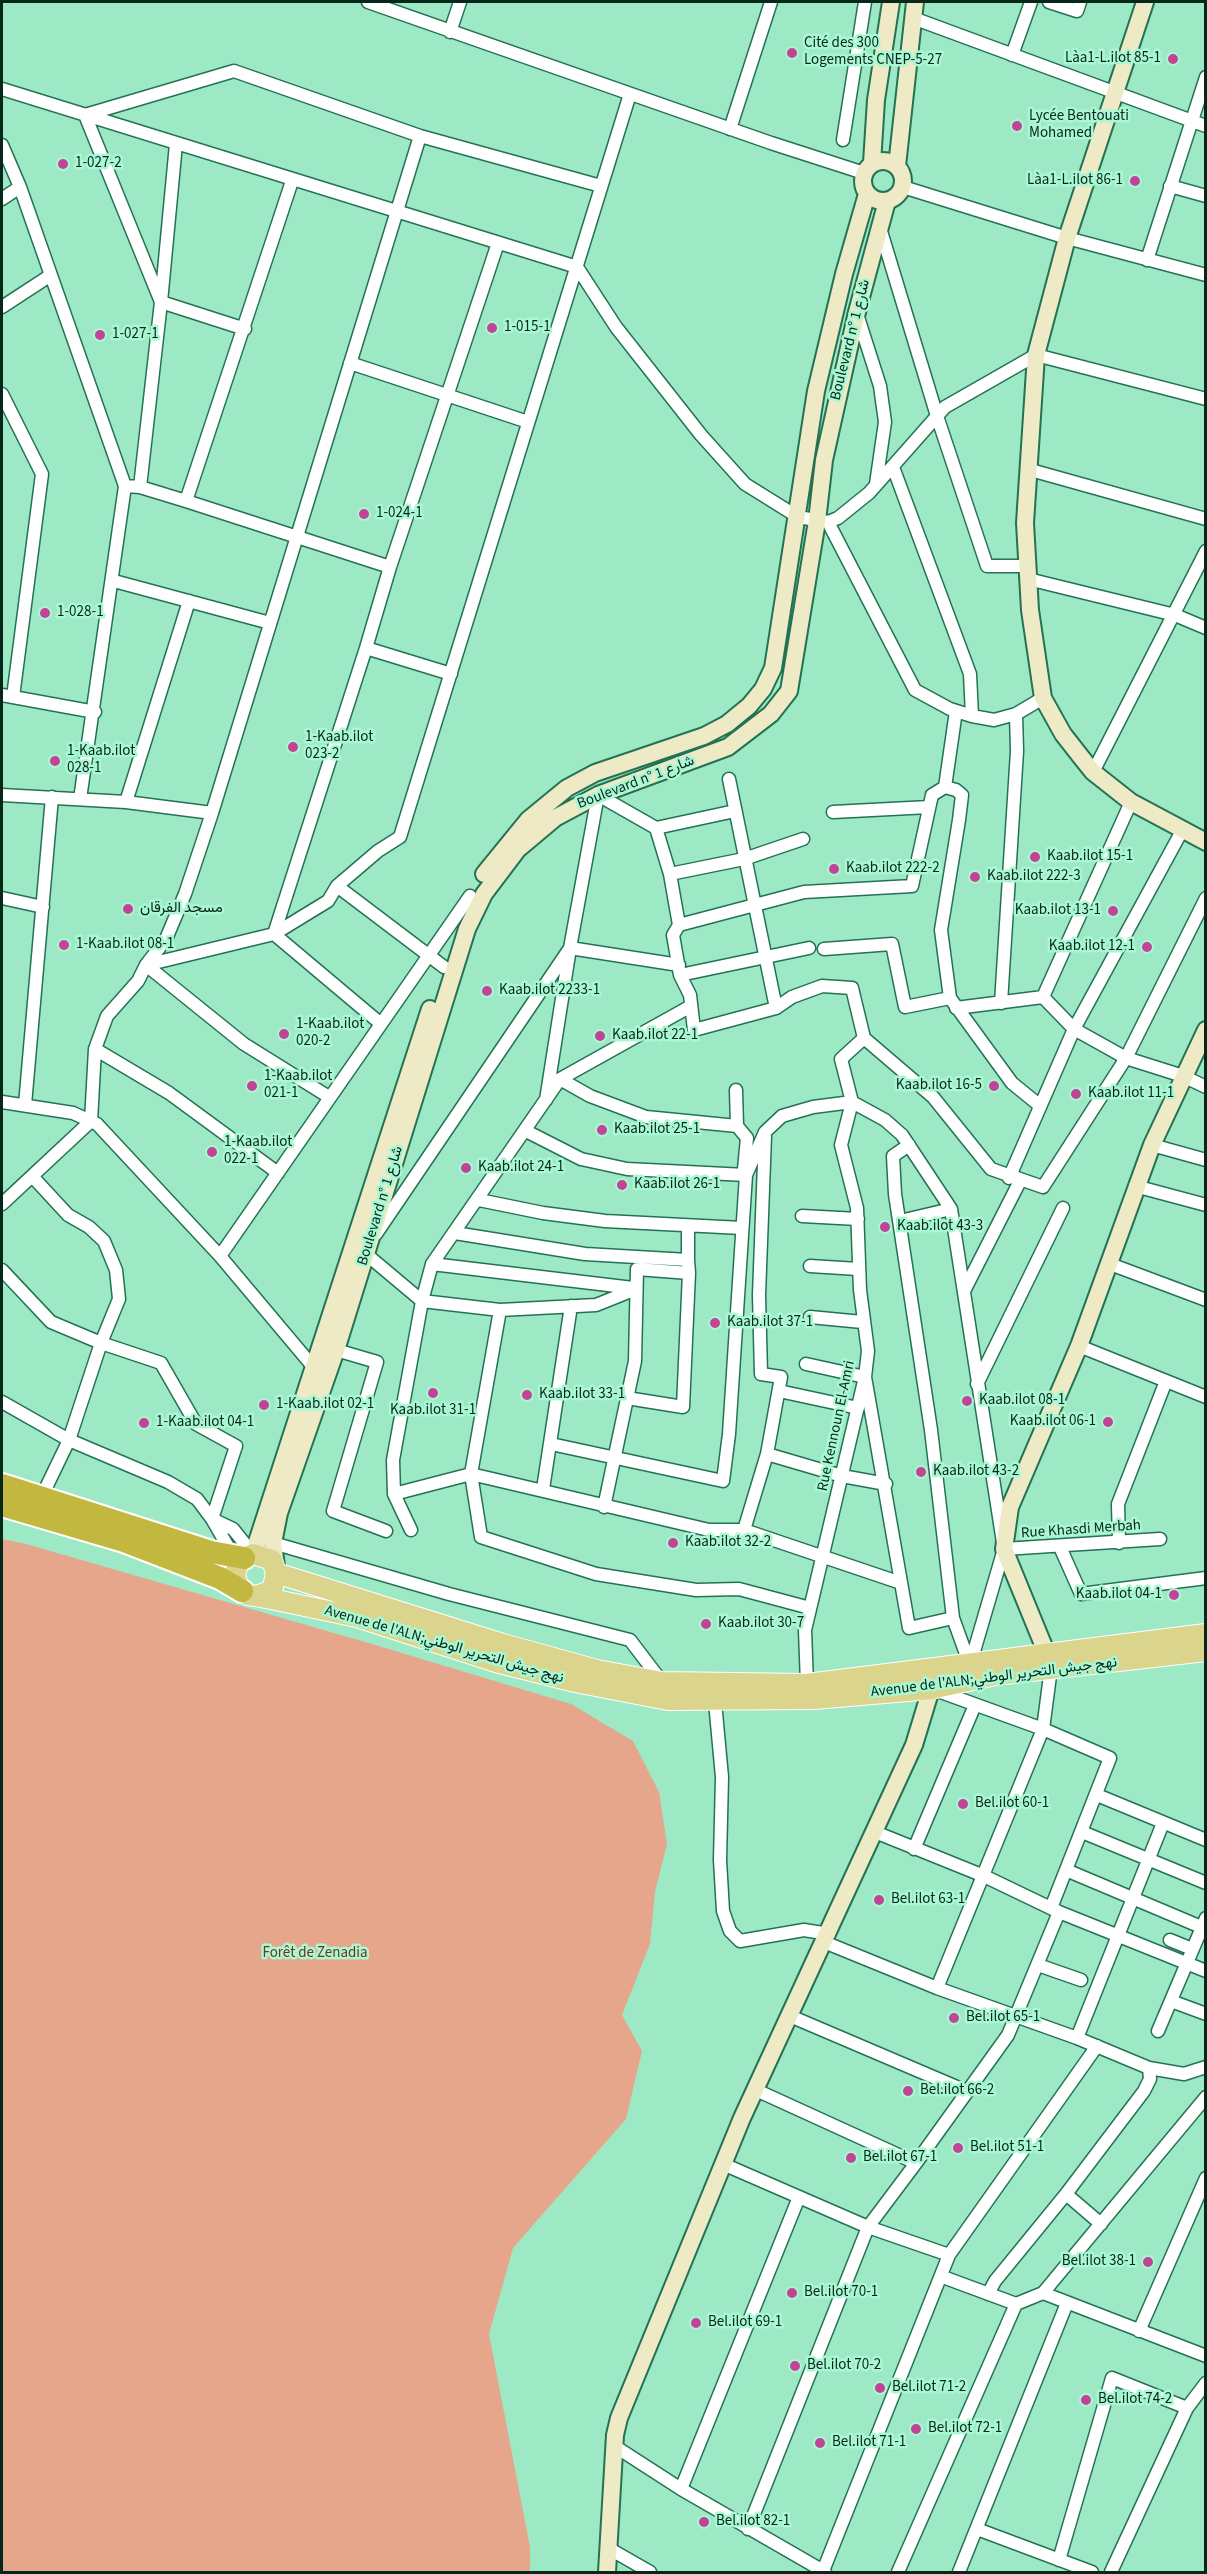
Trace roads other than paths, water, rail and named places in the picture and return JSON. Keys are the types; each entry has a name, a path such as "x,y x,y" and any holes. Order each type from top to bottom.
{"highway":[{"path":"2,1485 211,1552 249,1554"},
{"path":"2,1505 124,1540 210,1574 249,1594"}],"main road":[{"path":"1145,2 1067,238 1036,355 1025,523 1028,573 1043,698 1063,734 1093,772 1131,802 1206,842"},
{"path":"868,168 885,160 897,166 903,175 903,187 897,196 887,201 876,200 867,194 862,182 868,168 886,3"},
{"path":"897,166 914,10"},
{"name":"Boulevard n° شارع 1","path":"249,1554 257,1542 444,967 470,896 516,832 567,788 595,773 704,736 727,724 749,706 763,689 773,668 816,391 844,274 867,194"},
{"name":"Boulevard n° شارع 1","path":"249,1554 279,1513 336,1350 467,929 480,902 500,871 525,843 555,818 598,795 728,747 758,726 785,700 795,668 823,521 824,460 857,312 887,201"},
{"path":"1049,1660 1004,1549 1010,1507 1079,1346 1110,1264 1135,1186 1183,1076 1206,1030"},
{"path":"249,1554 266,1556 276,1570 276,1580 268,1592 249,1594 235,1581 249,1554"},
{"path":"276,1570 502,1644 597,1670 662,1682 807,1684 970,1665 1049,1660 1206,1634"},
{"name":"Avenue de l'ALN;نهج جيش التحرير الوطني","path":"249,1594 357,1617 496,1662 575,1682 668,1700 715,1702 814,1699 931,1689 996,1675 1049,1660 1206,1651"},
{"path":"607,2572 619,2418 723,2164 914,1745 931,1689"}],"street":[{"path":"368,2 730,129 868,168"},
{"path":"450,32 460,2"},
{"path":"730,129 771,2"},
{"path":"843,140 865,2"},
{"path":"1012,55 1031,2"},
{"path":"1049,2 1077,11 1080,2"},
{"path":"914,10 1012,55 1206,126"},
{"path":"85,115 234,71 420,136 601,186"},
{"path":"1148,260 1206,76"},
{"path":"2,88 292,181 577,267 616,327 701,435 745,484 798,517 823,521 838,518 876,485 945,407 1036,355 1206,399"},
{"path":"2,98 17,94"},
{"path":"146,965 274,934 328,902 337,886 378,851 400,837 630,94"},
{"path":"85,115 161,302 244,329"},
{"path":"2,1204 91,1121 95,1049 107,1016 138,981 146,965 166,939 212,813 420,136"},
{"path":"140,487 176,144"},
{"path":"2,145 20,187 125,486 114,581 80,800"},
{"path":"186,501 292,181"},
{"path":"1170,186 1206,196"},
{"path":"2,199 20,187"},
{"path":"903,187 1067,238 1206,275"},
{"path":"879,226 937,416 987,566 1028,573 1175,615 1206,628"},
{"path":"274,934 390,567 498,243"},
{"path":"2,307 51,275"},
{"path":"857,312 880,386 885,422 876,485"},
{"path":"350,363 528,422"},
{"path":"2,394 42,474 7,696 95,712"},
{"path":"892,467 970,674 972,716"},
{"path":"1027,469 1206,519"},
{"path":"125,486 140,487 186,501 390,567"},
{"path":"823,521 915,690 956,711 994,720 1016,714 1043,698"},
{"path":"1093,772 1206,551"},
{"path":"114,581 270,623"},
{"path":"126,802 189,601"},
{"path":"366,648 451,674"},
{"path":"945,787 956,711"},
{"path":"1001,1003 1017,751 1016,714"},
{"path":"729,779 776,1008"},
{"path":"679,924 754,907 804,892 912,886 932,795 945,787"},
{"path":"945,787 962,795 941,930 953,1003 1012,1083 1039,1105"},
{"path":"2,795 126,802 212,813"},
{"path":"546,1100 570,948 598,795 656,828 735,811"},
{"path":"25,1104 52,797"},
{"path":"1043,998 1131,802"},
{"path":"833,812 929,807"},
{"path":"656,828 670,874 679,924 674,935 679,970 690,995 694,1030 776,1008 792,997 822,986 852,987 864,1038 933,1096 991,1170 1043,1187 1126,1058 1206,898"},
{"path":"964,1292 1015,1179 1039,1105 1074,1029 1183,829"},
{"path":"670,874 744,859 803,839"},
{"path":"337,886 444,967"},
{"path":"220,1256 470,896"},
{"path":"2,898 43,907"},
{"path":"274,934 381,1024"},
{"path":"824,949 892,944 905,1006 1001,1003 1043,998"},
{"path":"570,948 679,970 765,958 809,948"},
{"path":"570,948 448,1125 368,1249 422,1301 500,1310 596,1305 636,1289"},
{"path":"146,965 244,1044 329,1097"},
{"path":"1043,998 1074,1029 1126,1058 1183,1076 1206,1087"},
{"path":"411,1530 394,1494 396,1433 422,1301 432,1264 479,1200 560,1079 691,1006"},
{"path":"852,1102 841,1059 864,1038"},
{"path":"95,1049 170,1093 278,1173"},
{"path":"560,1079 590,1096 646,1117 737,1126"},
{"path":"551,1444 723,1481 729,1434 747,1138 737,1126 736,1090"},
{"path":"2,1102 73,1113 97,1124 220,1256 315,1369"},
{"path":"745,1175 765,1132 782,1116 813,1107 852,1102 885,1120 909,1145 951,1209 1004,1549 970,1665"},
{"name":"Rue Kennoun El-Amri","path":"807,1684 805,1630 866,1377 868,1351 862,1322 858,1269 858,1219 841,1145 852,1102"},
{"path":"526,1131 581,1159 615,1166 745,1175"},
{"path":"744,1530 768,1454 781,1377 761,1374 759,1295 765,1132"},
{"path":"909,1145 893,1156 900,1221 943,1522 953,1618 970,1665"},
{"path":"1152,1145 1206,1160"},
{"path":"32,1176 68,1215 89,1227 104,1241 116,1270 118,1299 69,1440 42,1496"},
{"path":"1135,1186 1206,1205"},
{"path":"479,1200 605,1221 742,1228"},
{"path":"977,1384 1063,1208"},
{"path":"900,1221 951,1209"},
{"path":"802,1216 858,1219"},
{"path":"627,1398 683,1407 689,1273 688,1227"},
{"path":"455,1233 585,1254 688,1260"},
{"path":"432,1264 636,1289"},
{"path":"1110,1264 1206,1300"},
{"path":"810,1266 858,1269"},
{"path":"604,1507 635,1361 637,1269 689,1273"},
{"path":"2,1270 51,1322 101,1343 161,1363 196,1424 236,1446 212,1519"},
{"path":"543,1490 571,1306"},
{"path":"500,1310 471,1474 481,1537 596,1574 696,1590 739,1589 810,1608"},
{"path":"810,1317 862,1322"},
{"path":"1079,1346 1206,1397"},
{"path":"336,1350 378,1362 333,1511 386,1531"},
{"path":"806,1364 866,1377 909,1628 953,1618"},
{"path":"1119,1543 1118,1504 1166,1381"},
{"path":"779,1392 858,1408"},
{"path":"2,1402 69,1440 168,1482 196,1499 212,1519 249,1554 448,1594 630,1640 662,1682"},
{"path":"768,1454 842,1476 886,1484"},
{"path":"394,1494 471,1474 709,1530 744,1530 901,1584"},
{"path":"212,1519 233,1529 249,1554"},
{"name":"Rue Khasdi Merbah","path":"1004,1549 1160,1539"},
{"path":"1060,1547 1081,1594 1206,1578"},
{"path":"937,1988 1043,1729 1049,1660"},
{"path":"748,2529 868,2227 966,2091 992,2060 1017,2017 1038,1965 1066,1870 1110,1758 955,1695 931,1689"},
{"path":"715,1702 722,1777 720,1860 723,1911 730,1931 740,1941 804,1930 937,1988 1077,2038 1149,2068 1184,2074 1206,2067"},
{"path":"914,1849 975,1705"},
{"path":"1097,1794 1206,1840"},
{"path":"1077,2038 1163,1823"},
{"path":"875,1832 984,1875 1055,1910 1206,1971"},
{"path":"1082,1832 1206,1883"},
{"path":"1066,1870 1133,1900 1204,1925 1158,2031"},
{"path":"1170,1940 1192,1949"},
{"path":"1038,1965 1081,1980"},
{"path":"1171,2001 1206,2014"},
{"path":"790,2016 966,2091"},
{"path":"616,2447 681,2489 824,2572 943,2277 949,2255 1097,2046"},
{"path":"988,2294 995,2281 1066,2194 1144,2091 1150,2079 1149,2068"},
{"path":"756,2090 916,2163"},
{"path":"943,2277 1016,2304 1043,2293 1206,2097"},
{"path":"723,2164 868,2227 949,2255"},
{"path":"1139,2331 1206,2178"},
{"path":"1066,2194 1101,2223"},
{"path":"681,2489 799,2197"},
{"path":"1043,2293 1206,2356"},
{"path":"959,2572 1067,2302"},
{"path":"898,2572 1016,2304"},
{"path":"1059,2560 1112,2378 1186,2408"},
{"path":"1111,2572 1186,2408 1206,2383"},
{"path":"977,2529 1092,2572"},
{"path":"608,2548 650,2572"}],"place":[{"name":"Cité des 300 Logements CNEP-5-27","path":"792,53"},
{"name":"Làa1-L.ilot 85-1","path":"1173,59"},
{"name":"Lycée Bentouati Mohamed","path":"1017,126"},
{"name":"1-027-2","path":"63,164"},
{"name":"Làa1-L.ilot 86-1","path":"1135,181"},
{"name":"1-015-1","path":"492,328"},
{"name":"1-027-1","path":"100,335"},
{"name":"1-024-1","path":"364,514"},
{"name":"1-028-1","path":"45,613"},
{"name":"1-Kaab.ilot 023-2","path":"293,747"},
{"name":"1-Kaab.ilot 028-1","path":"55,761"},
{"name":"Kaab.ilot 15-1","path":"1035,857"},
{"name":"Kaab.ilot 222-2","path":"834,869"},
{"name":"Kaab.ilot 222-3","path":"975,877"},
{"name":"مسجد الفرقان","path":"128,909"},
{"name":"Kaab.ilot 13-1","path":"1113,911"},
{"name":"1-Kaab.ilot 08-1","path":"64,945"},
{"name":"Kaab.ilot 12-1","path":"1147,947"},
{"name":"Kaab.ilot 2233-1","path":"487,991"},
{"name":"1-Kaab.ilot 020-2","path":"284,1034"},
{"name":"Kaab.ilot 22-1","path":"600,1036"},
{"name":"1-Kaab.ilot 021-1","path":"252,1086"},
{"name":"Kaab.ilot 16-5","path":"994,1086"},
{"name":"Kaab.ilot 11-1","path":"1076,1094"},
{"name":"Kaab.ilot 25-1","path":"602,1130"},
{"name":"1-Kaab.ilot 022-1","path":"212,1152"},
{"name":"Kaab.ilot 24-1","path":"466,1168"},
{"name":"Kaab.ilot 26-1","path":"622,1185"},
{"name":"Kaab.ilot 43-3","path":"885,1227"},
{"name":"Kaab.ilot 37-1","path":"715,1323"},
{"name":"Kaab.ilot 31-1","path":"433,1393"},
{"name":"Kaab.ilot 33-1","path":"527,1395"},
{"name":"Kaab.ilot 08-1","path":"967,1401"},
{"name":"1-Kaab.ilot 02-1","path":"264,1405"},
{"name":"Kaab.ilot 06-1","path":"1108,1422"},
{"name":"1-Kaab.ilot 04-1","path":"144,1423"},
{"name":"Kaab.ilot 43-2","path":"921,1472"},
{"name":"Kaab.ilot 32-2","path":"673,1543"},
{"name":"Kaab.ilot 04-1","path":"1174,1595"},
{"name":"Kaab.ilot 30-7","path":"706,1624"},
{"name":"Bel.ilot 60-1","path":"963,1804"},
{"name":"Bel.ilot 63-1","path":"879,1900"},
{"name":"Bel.ilot 65-1","path":"954,2018"},
{"name":"Bel.ilot 66-2","path":"908,2091"},
{"name":"Bel.ilot 51-1","path":"958,2148"},
{"name":"Bel.ilot 67-1","path":"851,2158"},
{"name":"Bel.ilot 38-1","path":"1148,2262"},
{"name":"Bel.ilot 70-1","path":"792,2293"},
{"name":"Bel.ilot 69-1","path":"696,2323"},
{"name":"Bel.ilot 70-2","path":"795,2366"},
{"name":"Bel.ilot 71-2","path":"880,2388"},
{"name":"Bel.ilot 74-2","path":"1086,2400"},
{"name":"Bel.ilot 72-1","path":"916,2429"},
{"name":"Bel.ilot 71-1","path":"820,2443"},
{"name":"Bel.ilot 82-1","path":"704,2522"}],"park label":[{"name":"Forêt de Zenadia","path":"315,1954"}]}
